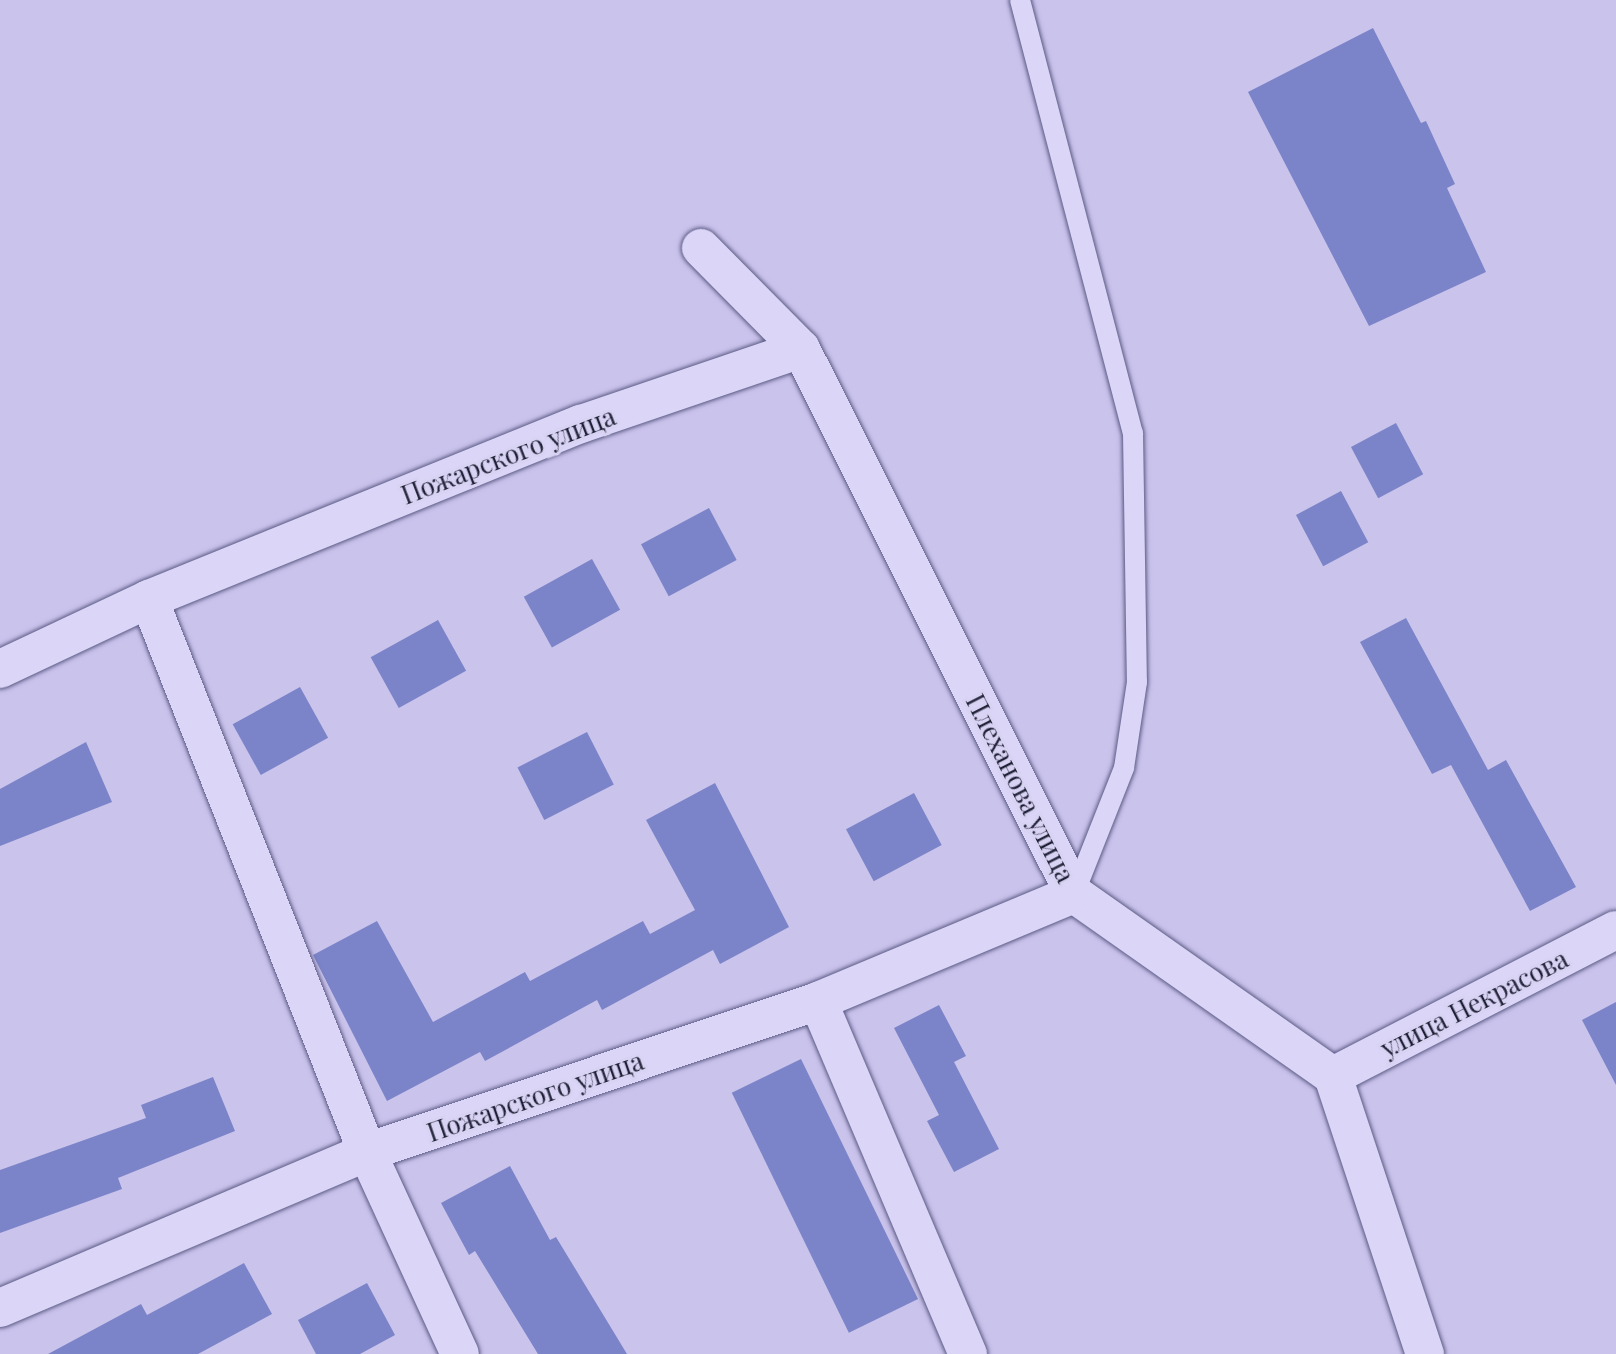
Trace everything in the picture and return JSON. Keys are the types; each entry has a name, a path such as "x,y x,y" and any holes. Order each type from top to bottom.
{"street":[{"name":"Плеханова улица","path":"701,248 801,349 1074,894 1333,1076"},
{"name":"Пожарского улица","path":"0,669 149,599 581,424 801,349"},
{"path":"149,599 367,1152 460,1354"},
{"name":"Пожарского улица","path":"0,1308 367,1152 818,1001 1074,894"},
{"name":"улица Некрасова","path":"1333,1076 1616,930"},
{"path":"818,1001 968,1354"},
{"path":"1333,1076 1425,1354"}],"lane":[{"path":"1020,0 1133,433 1137,682 1124,768 1074,894"}],"building":[{"path":"1373,28 1421,123 1426,121 1455,184 1447,188 1486,272 1369,326 1248,92"},
{"path":"1396,423 1423,474 1378,498 1351,447"},
{"path":"1341,491 1368,542 1323,566 1296,515"},
{"path":"709,508 737,560 669,596 641,544"},
{"path":"592,559 620,610 552,648 524,597"},
{"path":"1406,618 1488,770 1506,760 1576,887 1530,911 1451,765 1432,774 1360,642"},
{"path":"438,620 466,671 399,708 371,657"},
{"path":"300,687 328,738 261,775 233,724"},
{"path":"587,732 614,785 544,820 518,767"},
{"path":"86,742 112,802 0,846 0,789"},
{"path":"715,783 789,927 720,964 713,950 602,1010 597,1000 485,1061 480,1052 387,1101 313,955 377,921 433,1022 525,972 530,981 643,921 650,934 695,910 646,820"},
{"path":"914,793 942,845 874,881 846,829"},
{"path":"1616,1002 1616,1085 1582,1020"},
{"path":"939,1005 966,1056 954,1062 999,1149 954,1172 927,1121 939,1115 894,1028"},
{"path":"801,1059 918,1299 849,1333 732,1093"},
{"path":"213,1077 235,1131 118,1178 122,1189 0,1233 0,1170 146,1118 141,1105"},
{"path":"510,1166 550,1240 556,1237 627,1354 538,1354 475,1251 469,1255 441,1203"},
{"path":"244,1263 272,1314 198,1354 48,1354 141,1304 147,1315"},
{"path":"367,1283 395,1335 360,1354 316,1354 298,1320"}]}
